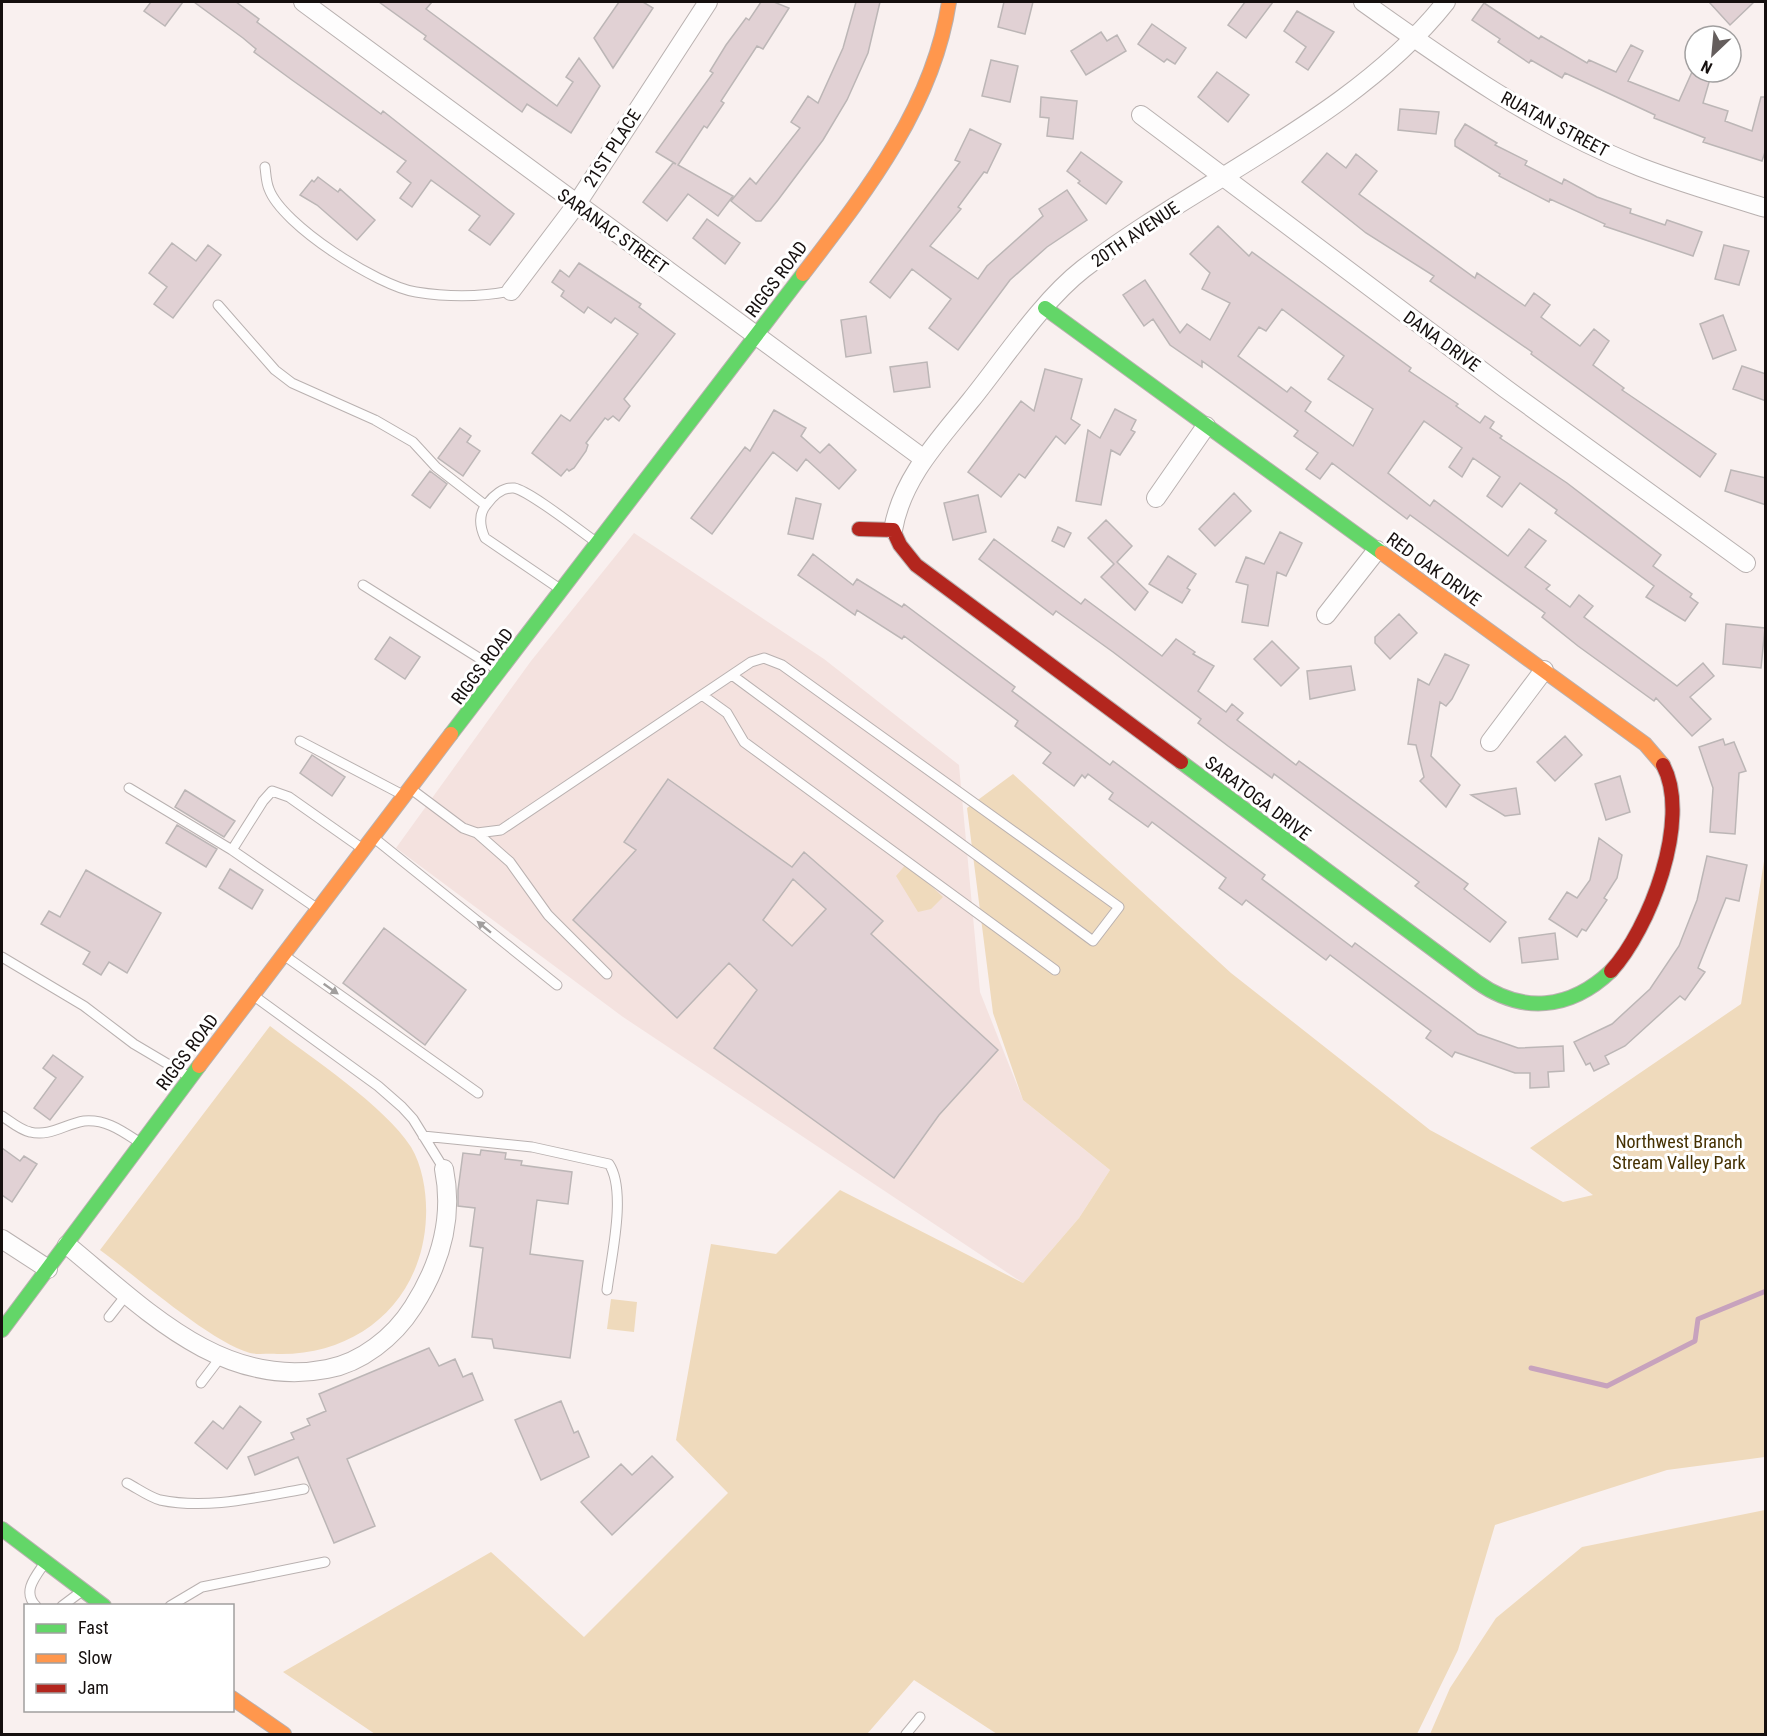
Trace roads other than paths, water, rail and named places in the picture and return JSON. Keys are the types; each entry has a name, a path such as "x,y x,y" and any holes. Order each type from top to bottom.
{"street":[{"name":"SARANAC STREET","path":"303,2 924,459"},
{"name":"21ST PLACE","path":"511,291 576,205 708,2"},
{"name":"RIGGS ROAD","path":"2,1330 252,994 374,838 855,206 895,145 920,100 943,35 949,2"},
{"name":"RUATAN STREET","path":"1363,2 1414,39 1506,99 1592,146 1670,178 1766,208"},
{"name":"20TH AVENUE","path":"893,530 897,510 924,459 1067,282 1084,268 1369,80 1414,39 1446,2"},
{"name":"DANA DRIVE","path":"1141,116 1224,175 1359,280 1746,562"},
{"name":"RED OAK DRIVE","path":"1045,308 1645,744 1661,760 1672,800 1671,822 1658,889 1643,927"},
{"path":"1156,498 1206,426"},
{"path":"859,530 893,530"},
{"name":"SARATOGA DRIVE","path":"893,530 900,545 916,565 1501,998 1537,1004 1580,993 1600,981 1620,963 1643,927"},
{"path":"1326,615 1377,549"},
{"path":"1490,742 1544,670"},
{"path":"66,1245 173,1329 220,1358 252,1369 296,1374 337,1367 351,1362 386,1339 398,1328 423,1291 443,1245 448,1196 444,1170"},
{"path":"2,1239 48,1269"},
{"path":"2,1529 102,1604"},
{"path":"234,1699 284,1734"}],"lane":[{"path":"265,167 269,190 290,218 337,254 379,280 414,292 455,296 511,291"},
{"path":"218,305 275,370 292,383 375,420 413,442 436,467 485,505"},
{"path":"562,590 485,538 479,525 485,505 503,489 515,488 553,510 598,543"},
{"path":"363,585 500,672"},
{"path":"477,833 501,830 751,662 764,658 782,665 1119,907 1093,941 732,675"},
{"path":"702,695 727,713 744,742 1055,970"},
{"path":"300,741 408,792 463,828 477,833 510,862 548,915 607,974"},
{"path":"129,788 232,850 318,909"},
{"path":"232,850 263,801 272,791 289,797 364,850"},
{"path":"374,838 557,985"},
{"path":"283,955 478,1093"},
{"path":"2,957 84,1006 134,1044 190,1078"},
{"path":"252,994 378,1086 402,1107 444,1170"},
{"path":"2,1116 27,1132 41,1134 83,1121 101,1122 116,1127 141,1144"},
{"path":"423,1136 532,1147 609,1164 616,1174 616,1219 607,1290"},
{"path":"110,1317 127,1294"},
{"path":"201,1383 220,1358"},
{"path":"127,1482 158,1499 191,1504 232,1501 304,1489"},
{"path":"35,1604 30,1600 29,1592 45,1562"},
{"path":"172,1604 202,1587 326,1562"},
{"path":"64,1604 83,1591"},
{"path":"906,1734 920,1717"}],"waterway":[{"path":"1531,1368 1607,1386 1695,1341 1698,1319 1766,1291"}],"park label":[{"name":"Northwest Branch Stream Valley Park","path":"1679,1151"}]}
